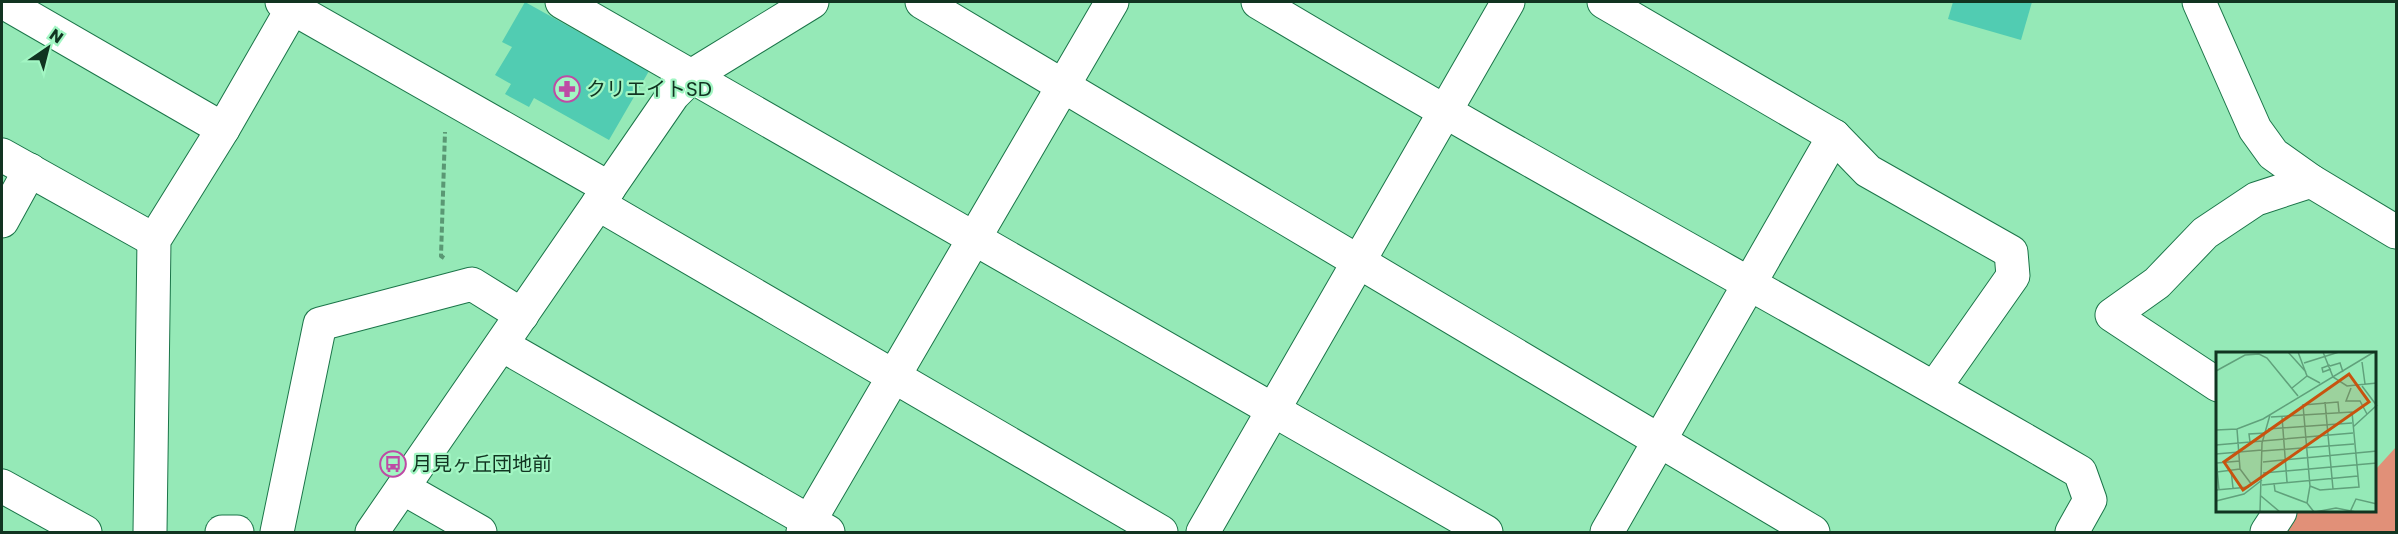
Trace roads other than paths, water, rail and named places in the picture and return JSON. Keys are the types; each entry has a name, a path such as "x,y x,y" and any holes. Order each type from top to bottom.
{"street":[{"path":"3,2 224,129"},
{"path":"562,2 693,75 1486,532"},
{"path":"372,532 673,94 693,75 812,2"},
{"path":"922,2 1813,532"},
{"path":"502,345 813,529 894,377 1112,2"},
{"path":"1258,2 1444,113 1749,282 2080,472 2090,500 2072,532"},
{"path":"1203,532 1508,2"},
{"path":"1604,2 1834,136 1868,171 2011,252 2013,276 1935,387"},
{"path":"2199,2 2255,129 2272,154 2311,181 2397,232"},
{"path":"150,532 154,240 224,129 290,3 446,95 894,377 1161,532"},
{"path":"1607,532 1834,136"},
{"path":"2,155 154,240"},
{"path":"2,221 30,171"},
{"path":"2216,384 2112,315 2157,283 2205,233 2256,199 2311,181"},
{"path":"277,532 320,324 472,284 522,315"},
{"path":"2,486 85,532"},
{"path":"403,488 480,532"},
{"path":"2267,532 2279,513"},
{"path":"222,532 237,532"}],"place":[{"name":"クリエイトSD","path":"567,89"},
{"name":"月見ヶ丘団地前","path":"393,464"}]}
